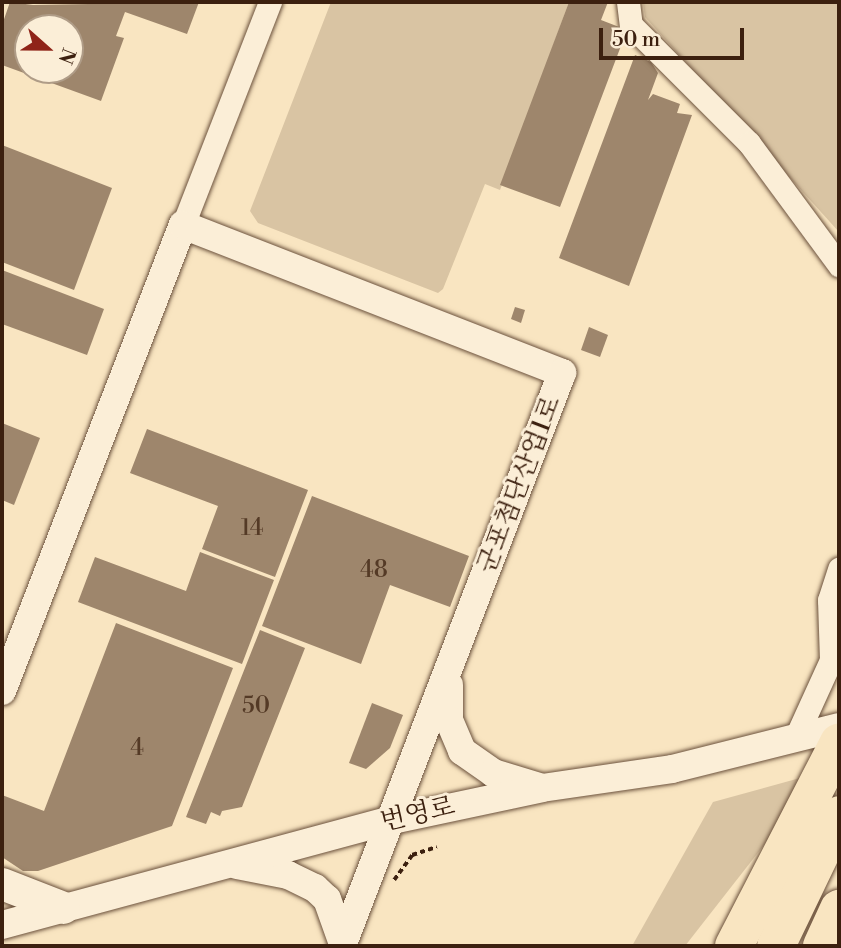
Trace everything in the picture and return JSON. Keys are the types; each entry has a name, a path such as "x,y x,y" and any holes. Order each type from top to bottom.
{"highway":[{"path":"776,946 822,815 839,743"},
{"path":"734,946 822,815"},
{"path":"822,946 839,908"}],"main road":[{"path":"2,884 64,908"}],"street":[{"path":"2,691 270,2"},
{"path":"628,2 631,25 749,143 839,265"},
{"name":"군포첨단산업1로","path":"183,225 562,373 451,670 342,945"},
{"path":"796,739 831,660 829,600 839,569"},
{"path":"451,670 449,720 462,751 493,773 542,788"},
{"name":"번영로","path":"2,925 392,820 542,788 673,769 839,727"},
{"path":"227,863 288,875 314,888 327,899 342,945"}],"path":[{"path":"390,891 412,855 437,847"}],"shaded area":[{"path":"331,2 569,2 500,190 485,184 443,289 438,293 258,223 250,211"},
{"path":"643,2 839,2 839,232 645,17"},
{"path":"800,778 785,818 685,946 632,946 713,802"}],"building":[{"path":"10,2 33,5 199,2 187,34 125,12 116,36 124,38 101,101 54,84 84,84 84,14 14,14 14,69 2,65 2,25"},
{"path":"569,2 608,2 601,20 627,30 560,207 500,185"},
{"path":"635,55 651,62 658,73 648,100 653,94 680,104 677,113 692,115 629,286 559,258"},
{"path":"2,145 112,188 74,290 2,262"},
{"path":"2,270 104,309 87,355 2,324"},
{"path":"515,307 525,310 521,323 511,319"},
{"path":"589,327 608,335 600,357 581,350"},
{"path":"2,423 40,438 14,505 2,500"},
{"path":"147,429 308,490 275,577 202,549 218,506 130,473"},
{"path":"312,496 469,556 450,607 390,585 361,664 262,626"},
{"path":"200,552 274,580 242,664 78,602 95,557 186,591"},
{"path":"116,623 233,668 172,826 38,871 23,871 2,857 2,795 44,811"},
{"path":"260,630 305,648 242,807 222,811 220,816 211,812 206,824 186,817"},
{"path":"372,703 403,715 390,748 366,769 349,763"}]}
